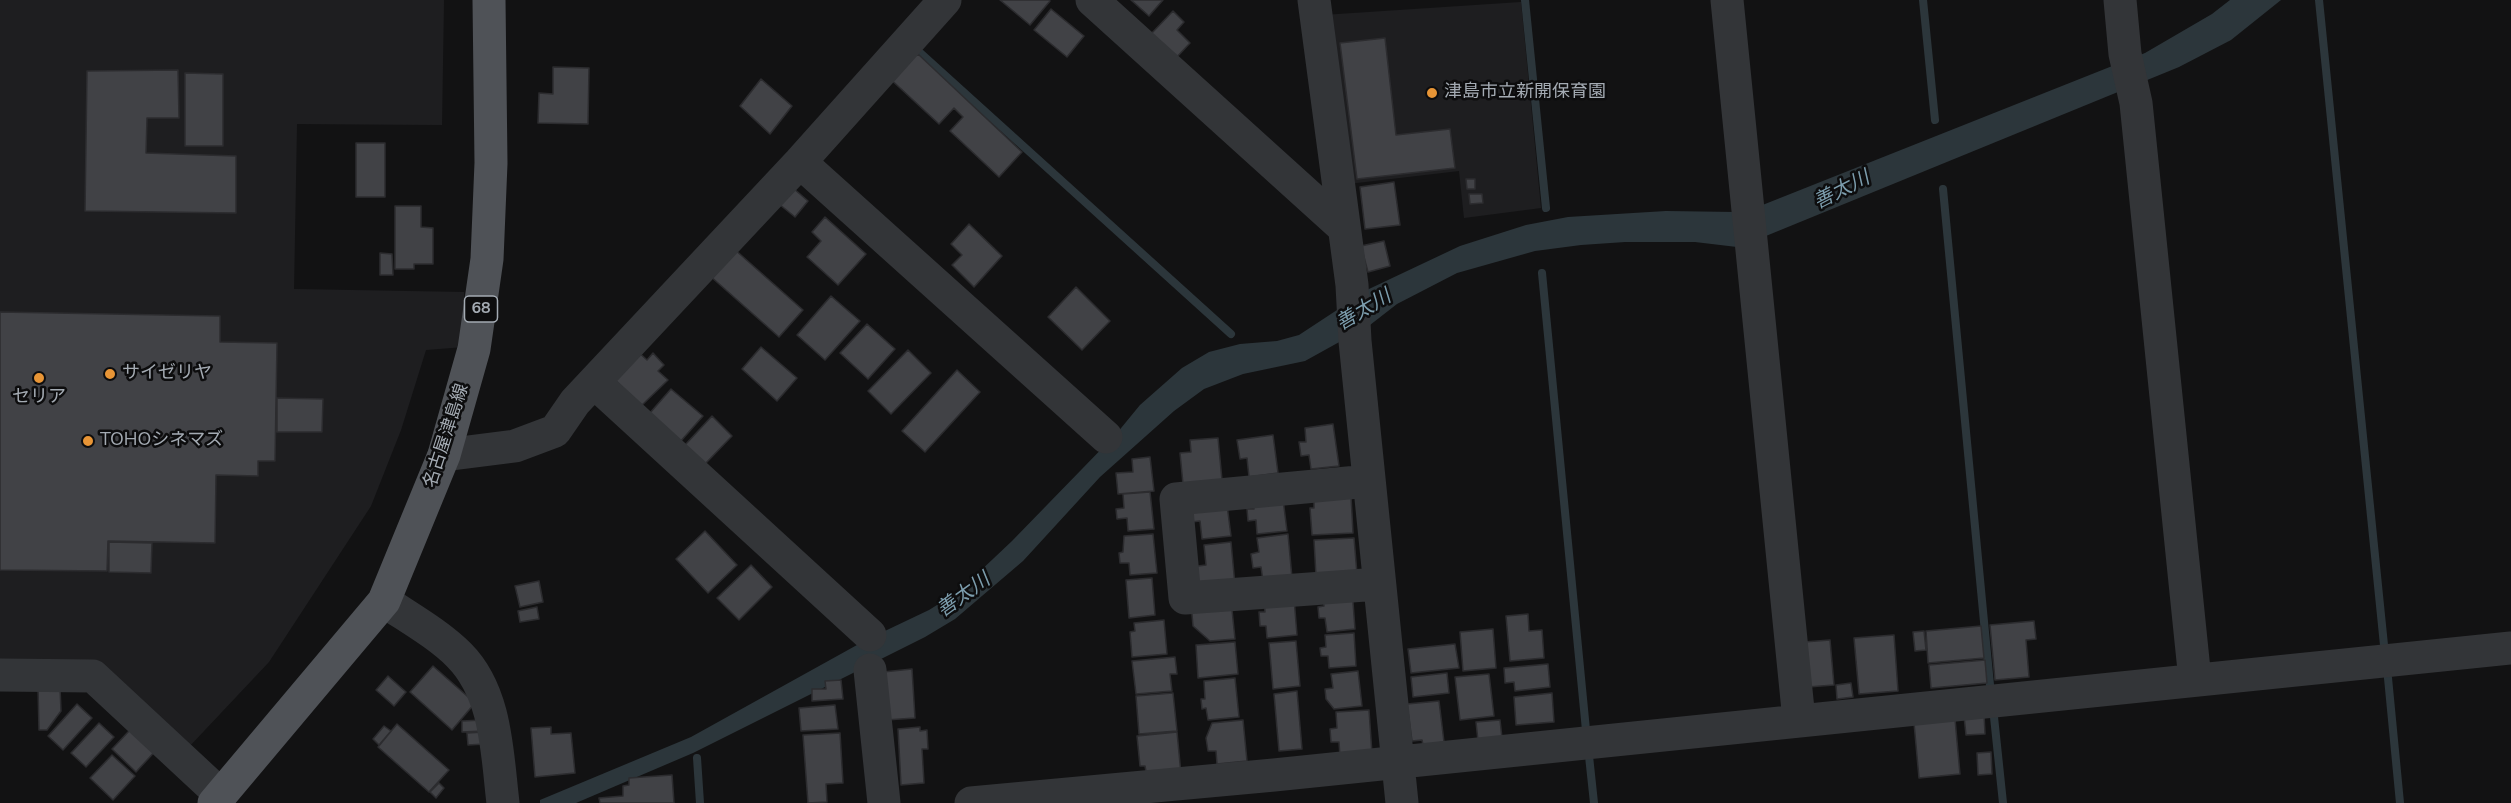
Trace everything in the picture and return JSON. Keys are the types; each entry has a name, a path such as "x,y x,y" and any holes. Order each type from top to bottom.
{"main road":[{"name":"名古屋津島線","path":"217,799 384,601 444,455 474,349 487,259 491,164 489,0"}],"street":[{"path":"444,455 515,446 555,431 575,402 800,162 945,0"},
{"path":"1092,0 1343,227"},
{"path":"1314,0 1352,285 1355,341 1402,803"},
{"path":"1727,0 1799,720"},
{"path":"2120,0 2125,54 2136,103 2195,680"},
{"path":"800,162 1106,437"},
{"path":"594,382 870,635"},
{"path":"1369,481 1176,499 1185,598 1379,584"},
{"path":"384,601 460,655 475,676 493,720 503,803"},
{"path":"971,803 1274,775 2511,648"},
{"path":"870,670 884,803"},
{"path":"0,675 93,676 217,799"}],"shaded area":[{"path":"0,0 444,0 442,125 297,124 294,289 464,292 464,347 426,350 401,430 371,506 269,662 188,748 103,671 0,668"},
{"name":"津島市立新開保育園","path":"1521,2 1541,208 1464,218 1459,171 1348,184 1323,15"}],"water":[{"name":"善太川","path":"2230,0 2281,0 2231,40 2179,67 1761,238 1737,247 1695,242 1625,242 1535,251 1457,273 1397,304 1370,325 1305,361 1243,374 1204,389 1174,411 1100,477 1023,561 955,619 925,637 693,753 576,803 540,803 540,800 691,737 866,640 929,610 958,592 1012,541 1117,433 1140,405 1182,368 1209,352 1240,344 1277,341 1299,335 1369,289 1460,246 1526,225 1568,217 1666,211 1735,212 1760,206 2145,53 2212,14"}],"building":[{"path":"1000,0 1049,0 1050,1 1030,25"},
{"path":"1131,0 1163,0 1149,16"},
{"path":"1051,9 1084,36 1067,57 1034,30"},
{"path":"1173,11 1184,22 1177,30 1190,43 1175,59 1150,35"},
{"path":"1385,38 1396,135 1450,129 1455,168 1357,179 1340,43"},
{"path":"918,54 1022,152 999,177 950,131 963,117 954,108 939,124 886,75"},
{"path":"553,67 589,68 588,124 538,123 539,93 553,94"},
{"path":"178,70 179,118 147,118 146,153 236,156 236,213 85,211 87,71"},
{"path":"185,73 223,74 223,146 185,146"},
{"path":"761,79 792,106 770,134 740,106"},
{"path":"356,143 385,143 385,197 356,197"},
{"path":"1466,179 1475,179 1475,189 1467,189"},
{"path":"1394,182 1400,225 1365,229 1360,187"},
{"path":"793,188 808,201 795,217 779,204"},
{"path":"1469,194 1482,194 1483,203 1470,204"},
{"path":"395,206 421,206 421,227 433,228 433,264 414,264 414,269 395,269"},
{"path":"825,217 866,254 838,285 807,257 821,241 812,232"},
{"path":"969,224 1002,256 974,287 952,265 962,255 951,244"},
{"path":"1384,241 1390,266 1368,272 1361,246"},
{"path":"733,248 803,310 779,337 709,275"},
{"path":"380,253 392,254 393,275 380,275"},
{"path":"1076,287 1110,321 1082,350 1048,317"},
{"path":"831,296 860,321 825,360 797,335"},
{"path":"0,312 220,316 220,342 277,343 275,461 258,461 258,476 216,475 215,543 108,541 107,571 0,570"},
{"path":"867,324 895,349 868,379 840,353"},
{"path":"761,347 797,378 777,401 742,369"},
{"path":"635,349 647,360 653,353 664,365 658,371 668,380 641,406 610,375"},
{"path":"908,350 931,373 891,414 868,391"},
{"path":"957,370 980,392 925,452 902,431"},
{"path":"671,389 703,416 680,442 649,414"},
{"path":"277,398 323,399 322,432 277,432"},
{"path":"712,416 732,436 705,464 685,445"},
{"path":"1333,424 1339,466 1311,469 1309,455 1301,456 1299,442 1306,442 1305,428"},
{"path":"1273,435 1278,473 1249,477 1247,458 1240,459 1237,440"},
{"path":"1218,438 1222,480 1183,484 1180,453 1191,452 1190,440"},
{"path":"1150,457 1154,491 1118,494 1116,473 1133,472 1132,459"},
{"path":"1282,491 1287,531 1257,534 1256,520 1248,521 1247,509 1254,509 1252,494"},
{"path":"1150,492 1154,529 1128,531 1127,518 1117,519 1116,509 1124,508 1123,494"},
{"path":"1351,496 1353,533 1312,535 1310,508 1314,508 1314,499"},
{"path":"1226,497 1231,536 1202,539 1200,521 1191,522 1189,502"},
{"path":"705,531 737,565 708,593 676,559"},
{"path":"1153,534 1157,573 1130,575 1129,563 1120,563 1119,553 1123,552 1124,536"},
{"path":"1288,534 1292,578 1263,581 1261,567 1253,568 1251,554 1259,552 1257,538"},
{"path":"1354,538 1357,574 1316,576 1314,540"},
{"path":"109,542 152,543 151,573 109,572"},
{"path":"1231,542 1235,585 1192,589 1190,567 1206,565 1204,545"},
{"path":"751,565 772,587 739,620 717,598"},
{"path":"1152,578 1155,615 1129,618 1126,580"},
{"path":"539,581 543,602 520,607 515,586"},
{"path":"1352,589 1355,629 1327,632 1325,618 1319,618 1318,607 1324,606 1322,592"},
{"path":"1294,598 1297,635 1267,638 1266,626 1260,626 1259,612 1265,612 1264,601"},
{"path":"1231,600 1235,639 1210,641 1193,626 1191,603"},
{"path":"537,607 539,619 520,622 518,611"},
{"path":"1528,614 1529,631 1542,630 1544,658 1510,661 1506,616"},
{"path":"1164,620 1167,654 1132,657 1130,632 1135,631 1134,623"},
{"path":"2034,621 2036,639 2026,640 2029,677 1995,680 1990,625"},
{"path":"1981,626 1984,658 1928,663 1926,631"},
{"path":"1493,629 1496,668 1463,671 1460,632"},
{"path":"1924,631 1926,650 1915,651 1913,632"},
{"path":"1354,633 1356,666 1329,668 1328,656 1321,656 1320,648 1326,647 1325,635"},
{"path":"1894,635 1898,691 1859,694 1854,638"},
{"path":"1830,640 1834,685 1808,687 1804,642"},
{"path":"1296,641 1300,686 1273,689 1269,643"},
{"path":"1235,642 1238,674 1198,678 1196,645"},
{"path":"1455,644 1459,668 1411,673 1408,649"},
{"path":"1175,657 1177,674 1170,674 1172,691 1136,694 1132,661"},
{"path":"1985,660 1987,683 1931,688 1929,665"},
{"path":"1548,664 1550,687 1515,691 1514,682 1505,683 1504,668"},
{"path":"433,666 475,703 452,730 410,692"},
{"path":"912,669 915,718 886,720 883,672"},
{"path":"1358,671 1362,706 1334,709 1326,699 1325,689 1333,688 1331,674"},
{"path":"1447,673 1449,693 1413,697 1411,677"},
{"path":"1489,674 1494,716 1460,720 1455,677"},
{"path":"388,676 406,692 394,706 376,690"},
{"path":"1235,678 1239,717 1208,720 1206,708 1202,709 1201,699 1205,699 1204,681"},
{"path":"841,680 843,699 812,701 812,689 826,689 825,681"},
{"path":"1851,683 1853,697 1837,699 1836,685"},
{"path":"60,687 61,711 47,730 39,730 38,688"},
{"path":"1297,691 1302,749 1279,751 1274,694"},
{"path":"1173,693 1177,731 1139,734 1136,696"},
{"path":"1552,693 1554,722 1516,725 1514,697"},
{"path":"1439,701 1444,742 1423,745 1422,740 1412,741 1407,704"},
{"path":"77,704 92,718 63,750 48,736"},
{"path":"835,705 838,729 801,731 799,708"},
{"path":"1369,710 1372,754 1340,757 1339,742 1331,742 1330,729 1337,728 1336,712"},
{"path":"1984,714 1985,734 1966,735 1964,716"},
{"path":"1955,719 1960,774 1919,778 1914,723"},
{"path":"483,720 484,731 462,732 462,721"},
{"path":"1243,720 1247,761 1217,764 1216,751 1208,751 1206,738 1212,723"},
{"path":"1500,720 1502,738 1478,741 1476,722"},
{"path":"99,723 114,737 86,767 71,753"},
{"path":"397,724 449,770 429,792 378,747"},
{"path":"384,726 391,731 379,745 373,739"},
{"path":"551,727 551,734 571,733 575,773 535,777 531,728"},
{"path":"920,727 920,731 927,730 928,749 922,749 924,783 901,785 898,729"},
{"path":"130,730 159,747 136,772 112,749"},
{"path":"484,732 485,744 468,745 467,733"},
{"path":"1177,732 1181,774 1147,777 1145,766 1140,766 1137,736"},
{"path":"840,733 843,783 826,784 827,802 808,803 803,735"},
{"path":"1991,752 1992,774 1978,775 1977,753"},
{"path":"112,755 135,776 113,800 90,778"},
{"path":"672,775 674,803 600,803 599,798 623,796 623,786 629,785 629,778"},
{"path":"439,783 444,788 436,798 430,792"}],"waterway":[{"path":"1525,0 1546,208"},
{"path":"1923,0 1935,120"},
{"path":"2319,0 2384,645"},
{"path":"917,50 1231,334"},
{"path":"1943,189 1990,685"},
{"path":"1542,273 1586,730"},
{"path":"2388,678 2400,803"},
{"path":"1994,717 2003,803"},
{"path":"1589,756 1594,803"},
{"path":"697,758 700,803"}],"place":[{"name":"津島市立新開保育園","path":"1432,93"},
{"name":"サイゼリヤ","path":"110,374"},
{"name":"セリア","path":"39,378"},
{"name":"TOHOシネマズ","path":"88,441"}]}
